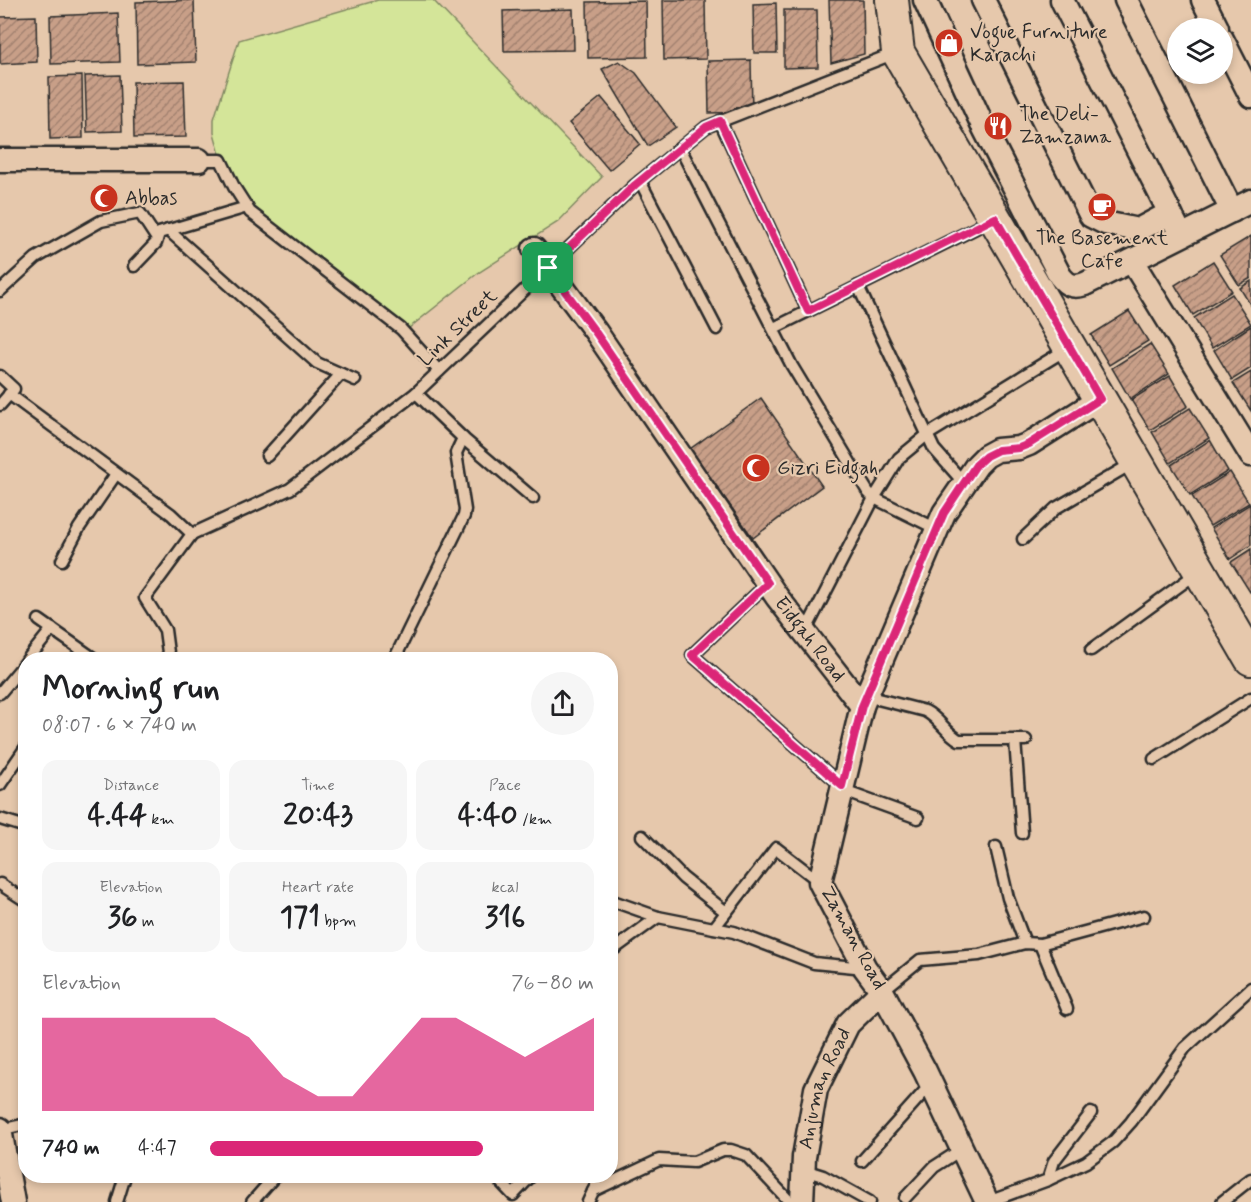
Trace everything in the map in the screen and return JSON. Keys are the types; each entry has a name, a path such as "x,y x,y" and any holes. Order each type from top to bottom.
{"street":[{"path":"892,0 898,52 1251,659"},
{"path":"925,0 984,128 1060,276 1071,286 1078,286 1132,261 1242,206 1126,0"},
{"path":"983,0 1092,216 1105,223 1138,230 1170,213"},
{"path":"1062,0 1182,237"},
{"path":"1203,0 1212,18"},
{"path":"1233,61 1251,96"},
{"path":"0,160 199,160"},
{"name":"Eidgah Road","path":"534,249 596,333 768,583 805,632 864,701"},
{"path":"1132,261 1251,455"},
{"name":"Zaman Road","path":"987,1202 931,1084 882,991 865,968 820,882 864,701 944,513 976,465 986,456 998,450 1019,448 1029,444 1100,399"},
{"name":"Anjuman Road","path":"802,1202 804,1170 816,1089 848,1024 882,991"},
{"path":"13,1128 13,1202"}],"lane":[{"name":"Link Street","path":"168,652 165,630 145,598 192,534 290,489 416,393 640,181 706,127 898,52"},
{"path":"720,121 808,311"},
{"path":"680,148 792,366 868,492 873,498 937,529"},
{"path":"199,160 221,160 250,212 401,329 439,371"},
{"path":"640,181 717,329"},
{"path":"134,266 156,243 159,233 247,207"},
{"path":"0,291 36,258 101,221 140,213 158,239"},
{"path":"774,328 995,218"},
{"path":"168,230 317,363 356,380"},
{"path":"858,286 934,449 964,483"},
{"path":"805,632 873,498 899,458 927,435 1070,347"},
{"path":"267,456 341,374"},
{"path":"0,376 14,389 0,405"},
{"path":"416,393 463,438 533,498"},
{"path":"9,394 171,514 192,534"},
{"path":"398,652 464,516 456,453 463,438"},
{"path":"1023,539 1056,508 1136,461"},
{"path":"62,560 79,528 116,474"},
{"path":"1091,650 1200,571"},
{"path":"768,583 692,655 842,788 918,818"},
{"path":"39,620 85,652"},
{"path":"33,652 52,629"},
{"path":"0,693 18,671"},
{"path":"1154,759 1251,698"},
{"path":"864,701 925,711 933,715 952,736 959,740 1021,740 1022,833"},
{"path":"0,785 18,759"},
{"path":"0,819 18,825"},
{"path":"642,836 683,878 726,912"},
{"path":"996,847 1008,898 1025,944"},
{"path":"714,928 776,848 820,882"},
{"path":"0,884 18,896"},
{"path":"618,903 658,917 734,932 814,963 865,968"},
{"path":"882,991 920,960 979,955 1025,944 1040,944 1144,916"},
{"path":"618,946 658,917"},
{"path":"1040,944 1067,1009"},
{"path":"987,1202 1048,1180 1086,1162 1113,1142 1131,1122 1185,1048 1251,988"},
{"path":"862,1161 931,1084"},
{"path":"1048,1180 1054,1161 1091,1113"},
{"path":"905,1198 934,1167 962,1149"},
{"path":"618,1179 658,1160 694,1162 723,1150 730,1150 746,1155 790,1202"},
{"path":"804,1170 824,1176 870,1202"},
{"path":"1222,1202 1251,1179"},
{"path":"117,1202 123,1183"},
{"path":"261,1199 271,1183"},
{"path":"502,1183 513,1195 524,1183"},
{"path":"588,1202 595,1183"},
{"path":"593,1191 610,1183"}],"green space":[{"path":"378,0 433,0 602,177 558,222 478,273 404,332 250,212 224,169 214,133 214,119 239,40"}],"building":[{"path":"194,0 196,62 137,64 136,2"},
{"path":"663,0 705,0 706,59 664,60"},
{"path":"829,0 863,0 864,54 831,63"},
{"path":"646,1 647,57 588,58 587,2"},
{"path":"776,3 777,53 754,53 753,4"},
{"path":"573,9 574,50 504,51 503,11"},
{"path":"784,10 817,10 818,67 784,68"},
{"path":"118,13 120,62 51,64 50,16"},
{"path":"36,16 37,62 0,64 0,17"},
{"path":"751,60 752,112 709,113 708,61"},
{"path":"619,61 636,73 676,127 648,146 602,69"},
{"path":"120,75 122,131 87,132 85,76"},
{"path":"82,76 83,138 50,139 49,77"},
{"path":"184,81 186,137 134,138 133,82"},
{"path":"601,97 640,144 609,170 569,123"},
{"path":"1251,236 1251,278 1239,285 1220,255"},
{"path":"1213,261 1232,291 1193,315 1175,285"},
{"path":"1251,281 1251,306 1240,288"},
{"path":"1232,294 1251,324 1212,348 1194,318"},
{"path":"1129,311 1148,341 1109,365 1091,335"},
{"path":"1251,326 1251,368 1232,380 1214,350"},
{"path":"1150,344 1169,374 1130,399 1112,368"},
{"path":"1251,372 1251,411 1233,383"},
{"path":"1170,376 1188,406 1150,430 1131,400"},
{"name":"Gizri Eidgah","path":"761,398 822,486 753,538 690,449"},
{"path":"1190,408 1209,438 1170,463 1152,432"},
{"path":"1210,440 1228,471 1190,495 1171,465"},
{"path":"1230,472 1249,503 1210,526 1192,496"},
{"path":"1250,504 1251,545 1230,559 1211,528"},
{"path":"1251,549 1251,591 1250,592 1231,562"}],"place":[{"name":"Vogue Furniture Karachi","path":"949,43"},
{"name":"The Deli- Zamzama","path":"998,126"},
{"name":"Abbas","path":"104,198"},
{"name":"The Basement Cafe","path":"1102,207"},
{"name":"Gizri Eidgah","path":"756,468"}],"route":[{"path":"720,121 808,311 995,218 1100,399 1029,444 1019,448 998,450 986,456 976,465 944,513 862,706 842,786 692,655 768,583 596,333 548,268 635,185 706,127 720,121"}]}
